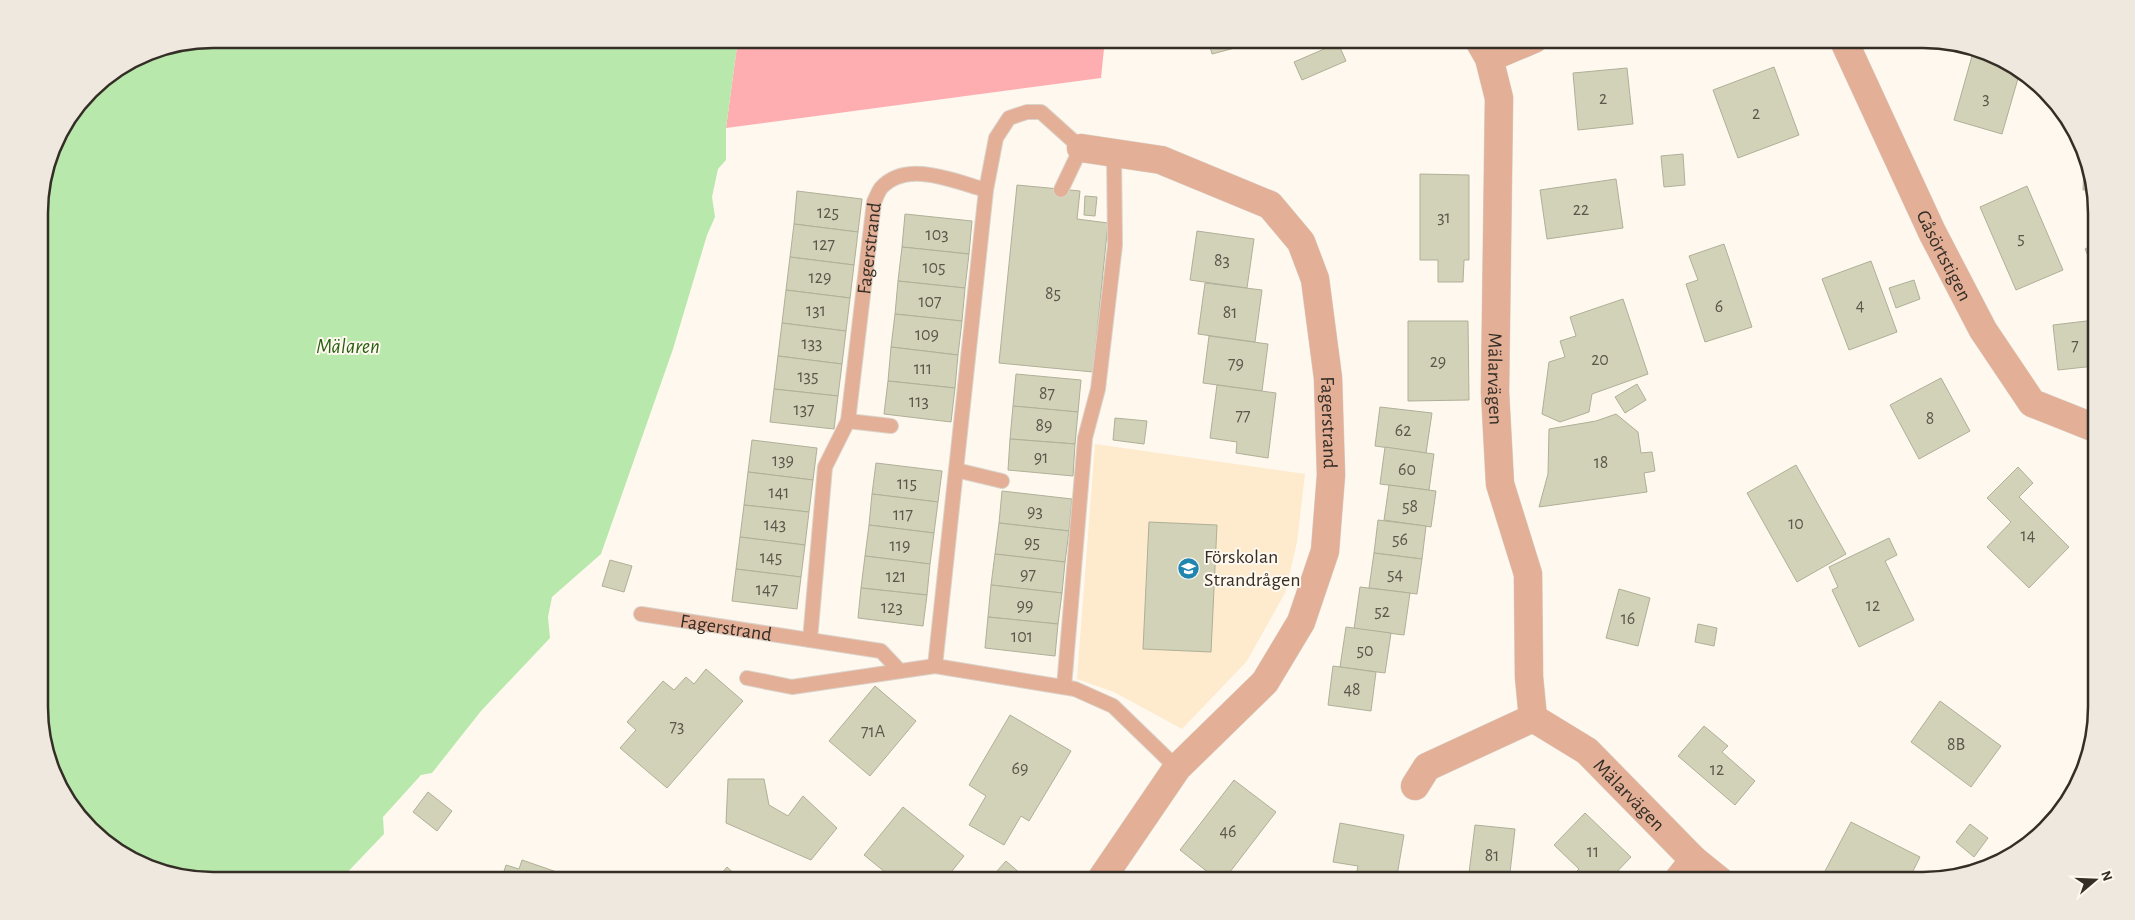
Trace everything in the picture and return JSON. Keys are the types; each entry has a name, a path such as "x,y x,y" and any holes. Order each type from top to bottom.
{"street":[{"name":"Gåsörtstigen","path":"1847,48 1932,232 1983,330 2032,403 2088,425"},
{"name":"Mälarvägen","path":"1483,49 1499,98 1495,392 1500,484 1528,574 1529,677 1533,718 1587,751 1694,860 1709,872"},
{"name":"Fagerstrand","path":"1081,148 1161,160 1270,205 1302,242 1315,278 1328,378 1331,475 1325,551 1301,622 1265,682 1177,768 1106,872"},
{"path":"1415,786 1427,767 1533,718"},
{"path":"1684,872 1694,860"}],"lane":[{"path":"935,666 986,190 996,138 1009,118 1027,112 1041,112 1081,148 1061,190"},
{"path":"1064,687 1085,438 1098,389 1115,245 1114,153"},
{"name":"Fagerstrand","path":"810,640 825,467 848,421 874,202 881,188 898,176 923,173 986,190"},
{"path":"848,421 891,426"},
{"path":"956,470 1002,481"},
{"name":"Fagerstrand","path":"642,614 881,651 899,670"},
{"path":"747,678 792,688 899,670 935,666 1075,689 1112,706 1177,768"}],"shaded area":[{"path":"737,48 1104,48 1101,78 726,128"},
{"name":"Förskolan Strandrågen","path":"1095,444 1305,474 1297,542 1285,593 1247,661 1182,729 1114,692 1077,679"}],"water":[{"name":"Mälaren","path":"737,48 726,128 726,160 718,169 712,197 715,217 707,235 673,349 601,554 552,597 548,617 550,638 481,711 432,773 421,775 383,817 384,834 348,872 202,872 180,869 149,860 112,838 82,808 60,771 49,729 48,708 48,202 53,170 60,149 82,112 104,88 121,75 149,60 191,49"}],"building":[{"path":"1210,48 1235,48 1212,54"},
{"path":"1326,48 1340,48 1346,61 1302,80 1294,62"},
{"path":"1972,55 1986,60 2018,79 2002,134 1954,120"},
{"path":"1774,67 1799,135 1738,158 1713,90"},
{"path":"1627,68 1633,124 1578,130 1573,73"},
{"path":"1683,154 1685,185 1664,187 1661,156"},
{"path":"1420,174 1469,175 1469,260 1464,260 1463,282 1438,282 1438,260 1420,260"},
{"path":"2083,178 2086,190 2083,190"},
{"path":"1616,179 1623,228 1547,239 1540,190"},
{"path":"1017,185 1080,191 1077,219 1108,223 1093,372 999,363"},
{"path":"2027,186 2063,270 2016,290 1980,207"},
{"path":"797,191 862,199 858,232 794,224"},
{"path":"1085,196 1097,197 1095,216 1084,215"},
{"path":"905,214 972,221 969,254 902,247"},
{"path":"794,224 858,232 854,265 790,257"},
{"path":"1197,231 1254,239 1247,288 1190,280"},
{"path":"1724,244 1752,327 1705,342 1686,284 1698,280 1689,256"},
{"path":"902,247 969,254 965,288 898,281"},
{"path":"790,257 854,265 850,298 786,290"},
{"path":"1871,261 1897,332 1849,350 1822,279"},
{"path":"1914,280 1920,299 1896,308 1889,288"},
{"path":"898,281 965,288 962,321 895,314"},
{"path":"1205,283 1262,290 1255,342 1198,334"},
{"path":"786,290 850,298 846,331 782,323"},
{"path":"1623,299 1648,374 1592,394 1589,412 1560,422 1542,414 1549,362 1565,357 1560,341 1576,336 1570,317"},
{"path":"895,314 962,321 958,355 891,347"},
{"path":"1408,321 1468,321 1469,400 1408,401"},
{"path":"2088,321 2088,367 2058,370 2053,325"},
{"path":"782,323 846,331 842,364 778,356"},
{"path":"1209,336 1268,344 1262,391 1203,383"},
{"path":"891,347 958,355 955,388 888,381"},
{"path":"778,356 842,364 838,396 774,389"},
{"path":"1016,374 1081,380 1078,412 1013,406"},
{"path":"1941,378 1970,431 1919,459 1890,405"},
{"path":"888,381 955,388 951,422 884,414"},
{"path":"1637,384 1646,400 1625,413 1615,397"},
{"path":"1217,385 1276,393 1268,458 1236,453 1237,442 1210,438"},
{"path":"774,389 838,396 834,429 770,422"},
{"path":"1013,406 1078,412 1075,444 1010,439"},
{"path":"1380,407 1432,413 1426,453 1375,446"},
{"path":"1616,414 1638,432 1641,453 1652,452 1655,471 1644,473 1647,492 1539,507 1548,474 1549,429 1596,421"},
{"path":"1115,418 1147,421 1144,444 1113,440"},
{"path":"1010,439 1075,444 1073,476 1008,470"},
{"path":"752,440 817,448 813,480 748,472"},
{"path":"1385,447 1434,454 1429,490 1380,484"},
{"path":"876,463 942,471 938,502 872,494"},
{"path":"1796,465 1846,554 1797,582 1747,493"},
{"path":"2018,467 2033,483 2019,497 2069,547 2029,588 1987,547 2011,522 1987,498"},
{"path":"748,472 813,480 809,512 744,505"},
{"path":"1389,485 1436,491 1431,527 1384,520"},
{"path":"1002,491 1072,499 1069,531 999,523"},
{"path":"872,494 938,502 934,533 869,525"},
{"path":"744,505 809,512 805,545 740,537"},
{"path":"1378,520 1426,526 1422,559 1374,553"},
{"path":"1149,522 1217,525 1211,652 1143,649"},
{"path":"999,523 1069,531 1065,562 995,554"},
{"path":"869,525 934,533 930,564 865,556"},
{"path":"740,537 805,545 801,577 736,569"},
{"path":"1889,538 1897,555 1885,561 1914,620 1859,647 1832,590 1838,587 1829,567"},
{"path":"1374,553 1422,559 1417,594 1369,588"},
{"path":"995,554 1065,562 1062,593 991,585"},
{"path":"865,556 930,564 927,595 861,588"},
{"path":"610,560 632,566 624,592 602,586"},
{"path":"736,569 801,577 797,609 732,601"},
{"path":"991,585 1062,593 1058,624 988,617"},
{"path":"1360,587 1410,593 1404,635 1354,629"},
{"path":"861,588 927,595 923,626 858,618"},
{"path":"1619,589 1650,598 1638,646 1606,638"},
{"path":"988,617 1058,624 1055,656 985,648"},
{"path":"1698,624 1717,628 1714,646 1695,642"},
{"path":"1346,627 1391,633 1385,673 1340,667"},
{"path":"1333,666 1376,672 1371,711 1328,705"},
{"path":"706,669 743,701 667,788 620,748 636,730 627,722 663,681 674,690 686,677 694,684"},
{"path":"875,686 916,721 870,776 829,741"},
{"path":"1940,701 2001,746 1971,787 1911,742"},
{"path":"1010,715 1071,751 1029,821 1021,816 1004,845 969,825 986,796 969,785"},
{"path":"1704,726 1728,746 1722,752 1755,781 1735,805 1678,756"},
{"path":"728,779 764,779 769,805 788,816 803,796 837,828 811,860 726,823"},
{"path":"1234,780 1276,812 1230,872 1208,872 1180,850"},
{"path":"428,792 452,811 437,831 413,812"},
{"path":"903,807 964,856 951,872 885,872 864,855"},
{"path":"1585,813 1631,857 1617,872 1576,872 1579,869 1554,845"},
{"path":"1851,822 1920,857 1912,872 1825,872"},
{"path":"1340,823 1404,835 1398,872 1357,872 1358,866 1333,862"},
{"path":"1970,824 1988,838 1974,857 1956,842"},
{"path":"1475,825 1515,829 1510,872 1469,872"},
{"path":"522,860 557,872 504,872 506,865 519,869"},
{"path":"1006,861 1019,872 996,872"},
{"path":"727,867 732,872 723,872"}],"place":[{"name":"Förskolan Strandrågen","path":"1188,568"}]}
